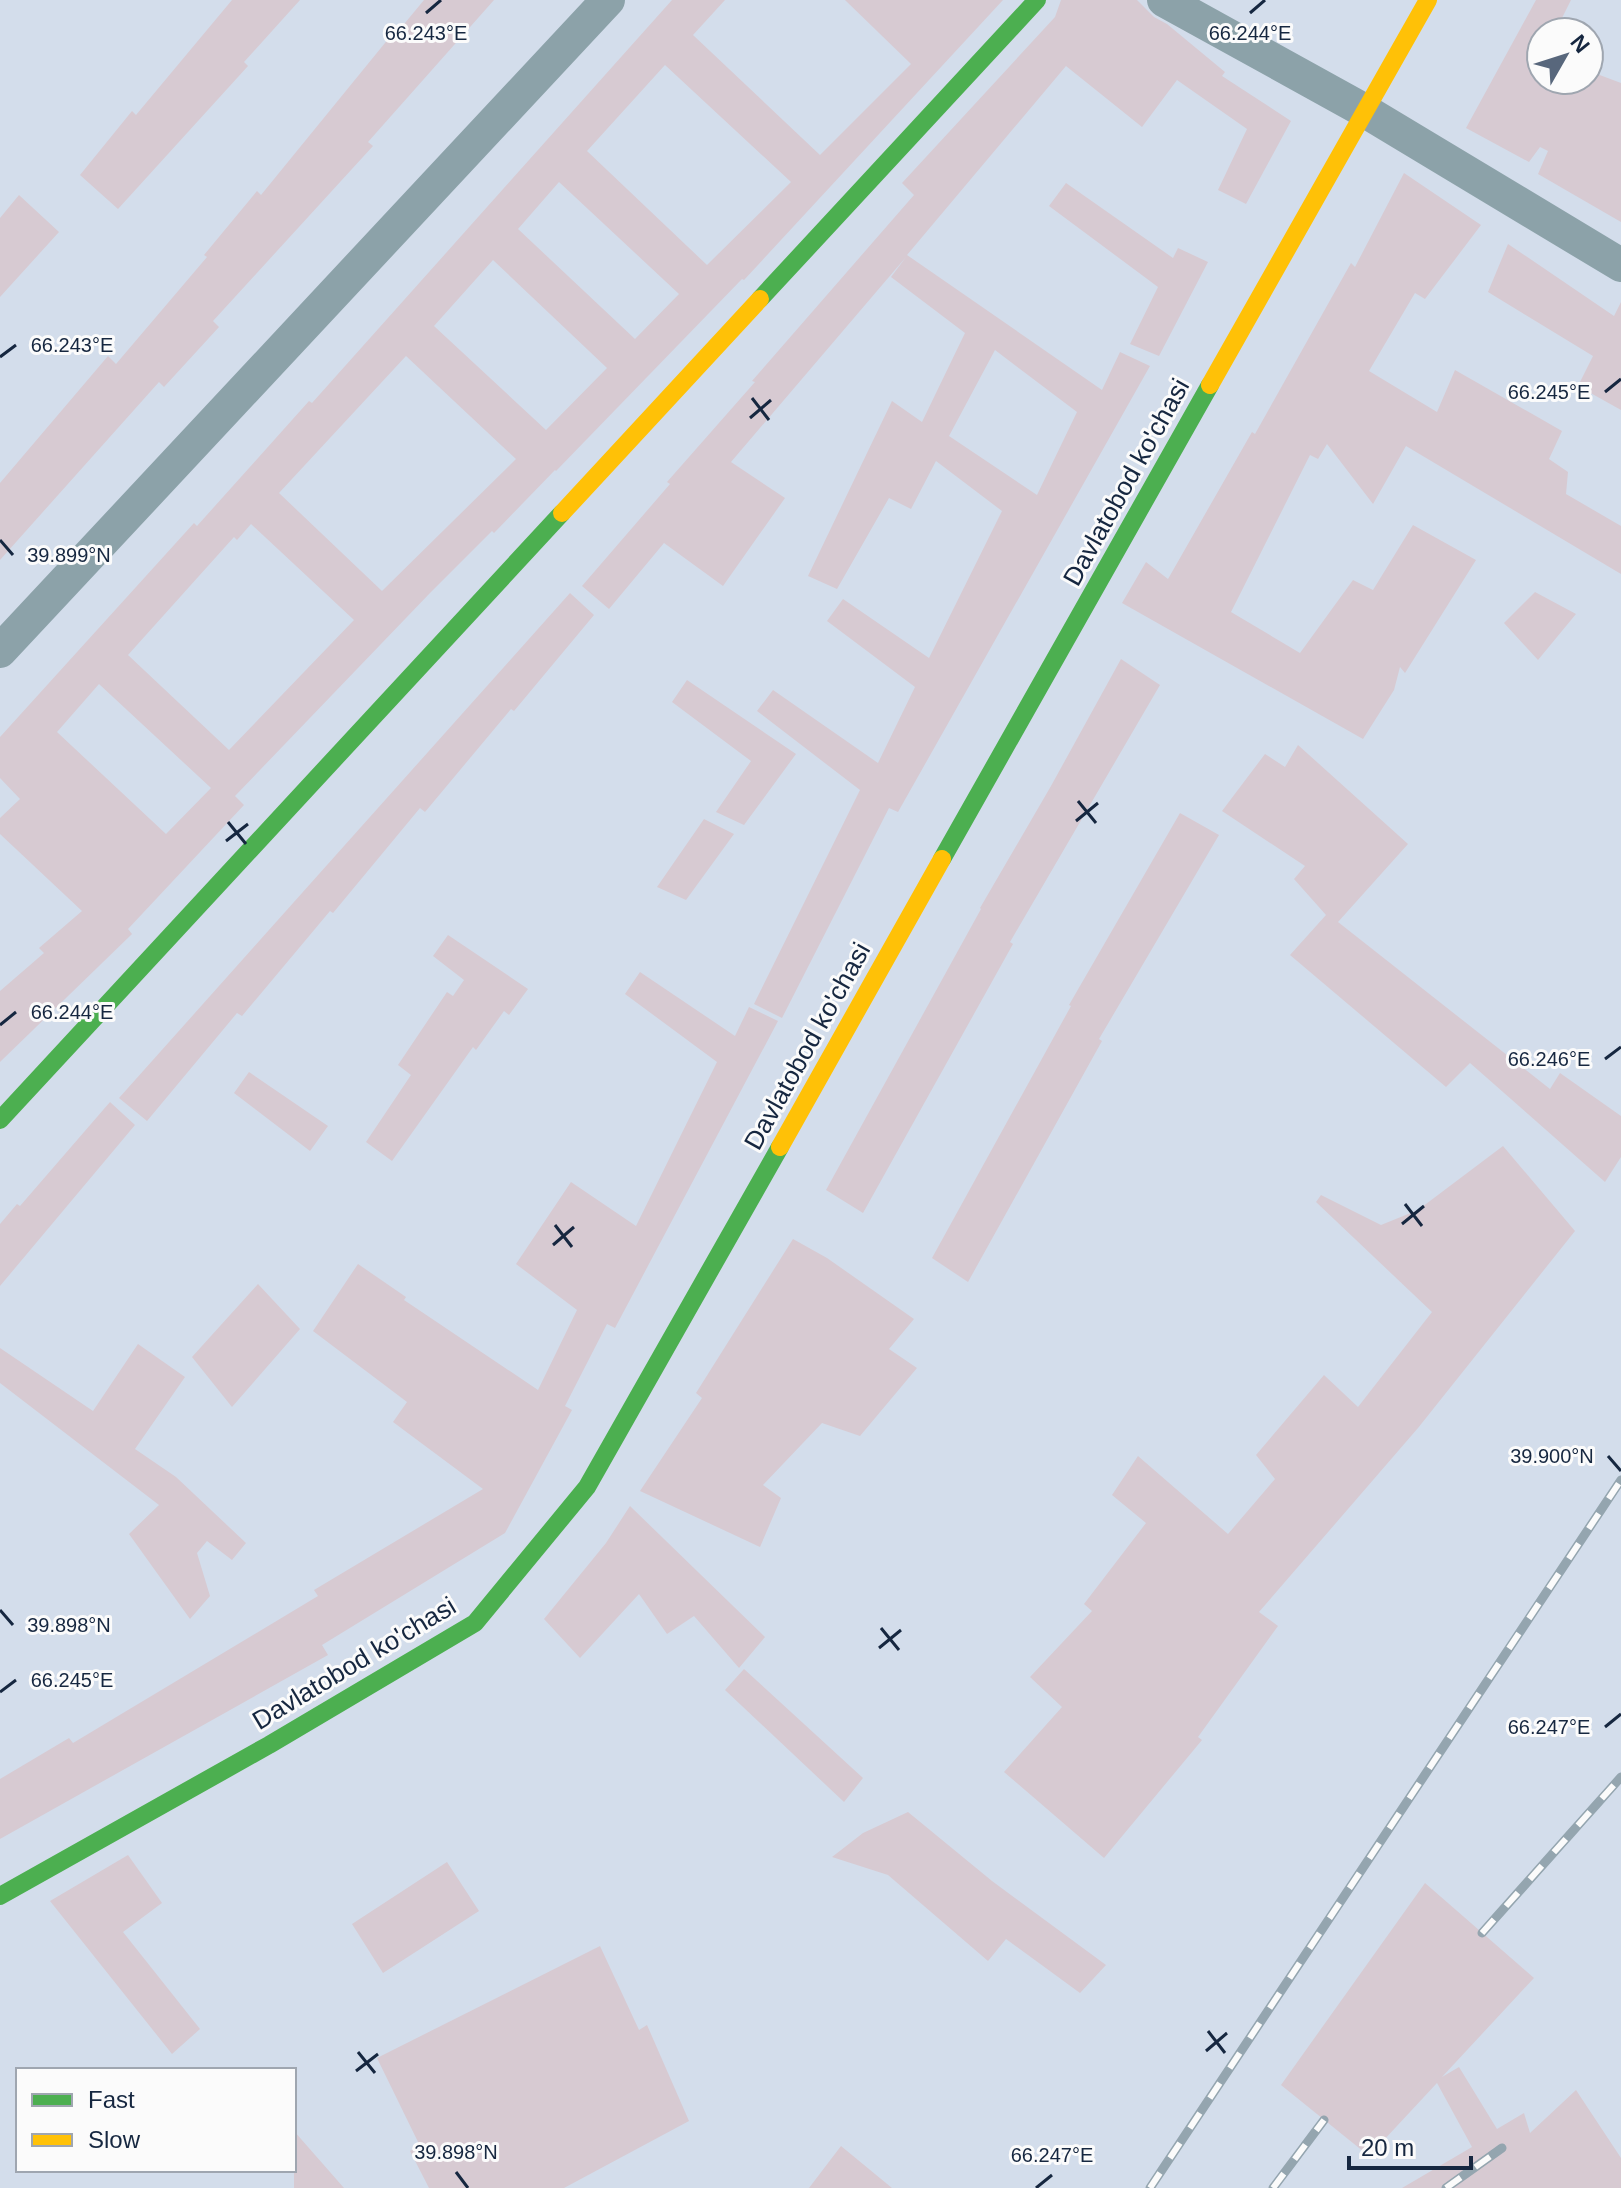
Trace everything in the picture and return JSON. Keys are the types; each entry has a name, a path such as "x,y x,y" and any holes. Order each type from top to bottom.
{"street":[{"path":"0,651 608,0"},
{"path":"0,1120 1037,0"},
{"path":"1164,0 1365,111 1621,265"},
{"name":"Davlatobod ko'chasi","path":"0,1896 269,1745 475,1623 587,1487 1428,0"}],"building":[{"path":"232,0 300,0 244,62 248,66 118,209 80,175 132,111 136,115"},
{"path":"424,0 494,0 368,142 373,146 213,321 219,327 164,387 159,382 0,560 0,483 108,356 116,364 207,257 204,255 257,191 261,195 398,27 400,29"},
{"path":"672,0 725,0 693,35 820,155 911,64 845,0 1003,0 744,280 494,533 492,531 430,593 235,796 244,805 128,929 132,934 0,1062 0,991 44,953 39,948 82,911 0,834 0,818 20,799 0,778 0,737 194,523 197,526 309,401 312,403","holes":["665,65 791,182 707,265 587,151","559,182 679,294 635,339 518,229","493,260 607,368 546,430 434,326","406,356 516,459 382,591 279,493","251,524 354,620 229,750 128,655 234,537 237,540","99,684 211,788 166,834 57,732"]},
{"path":"1061,0 1137,0 1225,72 1222,76 1291,121 1246,204 1218,190 1247,129 1177,80 1142,127 1066,66 907,255 1102,390 1120,352 1150,366 898,812 889,808 782,1018 754,1004 860,790 757,711 773,690 878,763 915,687 827,621 843,599 929,658 1002,511 936,461 911,509 889,498 837,589 808,576 892,401 922,422 965,333 891,277 906,257 731,462 785,498 723,586 664,543 609,609 582,586 670,484 667,482 755,382 752,381 914,195 902,183 1055,17","holes":["995,350 1077,412 1037,495 949,436"]},
{"path":"1536,0 1571,0 1563,16 1527,16"},
{"path":"1525,20 1525,96 1605,96 1605,77 1621,83 1621,222 1538,174 1548,151 1540,147 1529,162 1466,128"},
{"path":"1404,173 1481,225 1425,299 1415,293 1369,371 1437,412 1455,370 1562,431 1549,459 1568,472 1566,494 1621,526 1621,574 1406,446 1373,504 1327,444 1318,459 1310,455 1231,612 1300,653 1353,580 1373,590 1413,525 1476,560 1405,673 1400,667 1394,690 1363,739 1122,603 1146,562 1168,579 1252,432 1255,434 1351,263 1355,267"},
{"path":"1066,183 1173,258 1178,248 1208,262 1159,356 1130,344 1158,287 1049,206"},
{"path":"19,195 59,232 0,297 0,218"},
{"path":"1508,244 1614,316 1621,302 1621,410 1578,386 1593,356 1488,292"},
{"path":"1535,592 1576,614 1538,660 1504,623"},
{"path":"570,593 594,615 425,812 420,808 333,913 330,911 242,1016 237,1013 147,1121 119,1098"},
{"path":"1121,659 1160,685 1010,942 1013,944 863,1213 826,1190"},
{"path":"687,680 796,754 744,825 716,812 751,761 672,702"},
{"path":"1298,745 1408,844 1338,922 1550,1089 1560,1073 1621,1116 1621,1157 1605,1182 1470,1063 1446,1087 1290,955 1326,915 1294,879 1305,866 1222,811 1265,754 1285,767"},
{"path":"1180,813 1219,835 1099,1039 1102,1041 968,1282 932,1258 1069,1005"},
{"path":"704,819 734,834 686,900 657,887"},
{"path":"448,935 528,989 509,1015 504,1011 476,1050 473,1047 392,1161 366,1142 411,1075 398,1065 447,992 453,996 464,980 433,956"},
{"path":"640,972 735,1036 749,1007 778,1021 615,1328 607,1324 565,1406 572,1410 505,1533 322,1645 328,1655 0,1839 0,1779 69,1738 73,1743 318,1596 314,1590 483,1489 393,1422 407,1402 313,1331 358,1264 406,1297 404,1300 538,1390 577,1310 516,1264 571,1182 636,1226 717,1062 625,994"},
{"path":"249,1072 328,1126 310,1151 234,1093"},
{"path":"110,1102 135,1125 0,1286 0,1224 17,1204 20,1206"},
{"path":"1503,1146 1575,1231 1418,1428 1259,1612 1278,1626 1198,1737 1202,1740 1104,1858 1004,1772 1062,1707 1030,1677 1092,1611 1084,1604 1146,1523 1112,1495 1138,1456 1228,1534 1275,1479 1256,1455 1324,1375 1358,1407 1432,1312 1316,1202 1321,1195 1381,1225 1418,1210"},
{"path":"793,1239 827,1258 914,1319 889,1349 917,1368 860,1436 822,1423 763,1485 781,1498 760,1547 640,1491 702,1398 696,1393"},
{"path":"258,1284 300,1329 232,1407 192,1357"},
{"path":"138,1344 185,1377 135,1449 176,1477 246,1543 232,1560 207,1541 197,1553 210,1596 190,1619 129,1534 159,1505 0,1383 0,1348 93,1411"},
{"path":"630,1506 765,1637 739,1668 694,1616 667,1634 639,1594 580,1658 544,1619 606,1543"},
{"path":"744,1669 863,1778 844,1802 725,1690"},
{"path":"908,1812 992,1881 1106,1965 1080,1993 1006,1939 988,1961 888,1875 832,1857 863,1833"},
{"path":"128,1855 162,1903 123,1932 200,2029 172,2054 50,1901"},
{"path":"447,1862 479,1911 383,1973 352,1924"},
{"path":"1425,1883 1534,1978 1442,2077 1459,2067 1497,2129 1524,2113 1530,2133 1576,2090 1621,2158 1621,2188 1402,2188 1472,2147 1437,2083 1369,2156 1281,2085"},
{"path":"600,1946 639,2030 647,2025 689,2121 564,2188 429,2188 410,2151 420,2146 377,2058"},
{"path":"296,2133 344,2188 294,2188 296,2172"},
{"path":"841,2146 892,2188 809,2188"}],"railway":[{"path":"1150,2188 1621,1480"},
{"path":"1482,1933 1621,1777"},
{"path":"1273,2188 1324,2120"},
{"path":"1446,2188 1502,2148"}],"traffic: fast":[{"path":"760,299 1037,0"},
{"path":"942,859 1210,385"},
{"path":"0,1120 562,513"},
{"path":"0,1896 269,1745 475,1623 587,1487 780,1147"}],"traffic: slow":[{"path":"1210,385 1428,0"},
{"path":"562,513 760,299"},
{"path":"780,1147 942,859"}]}
